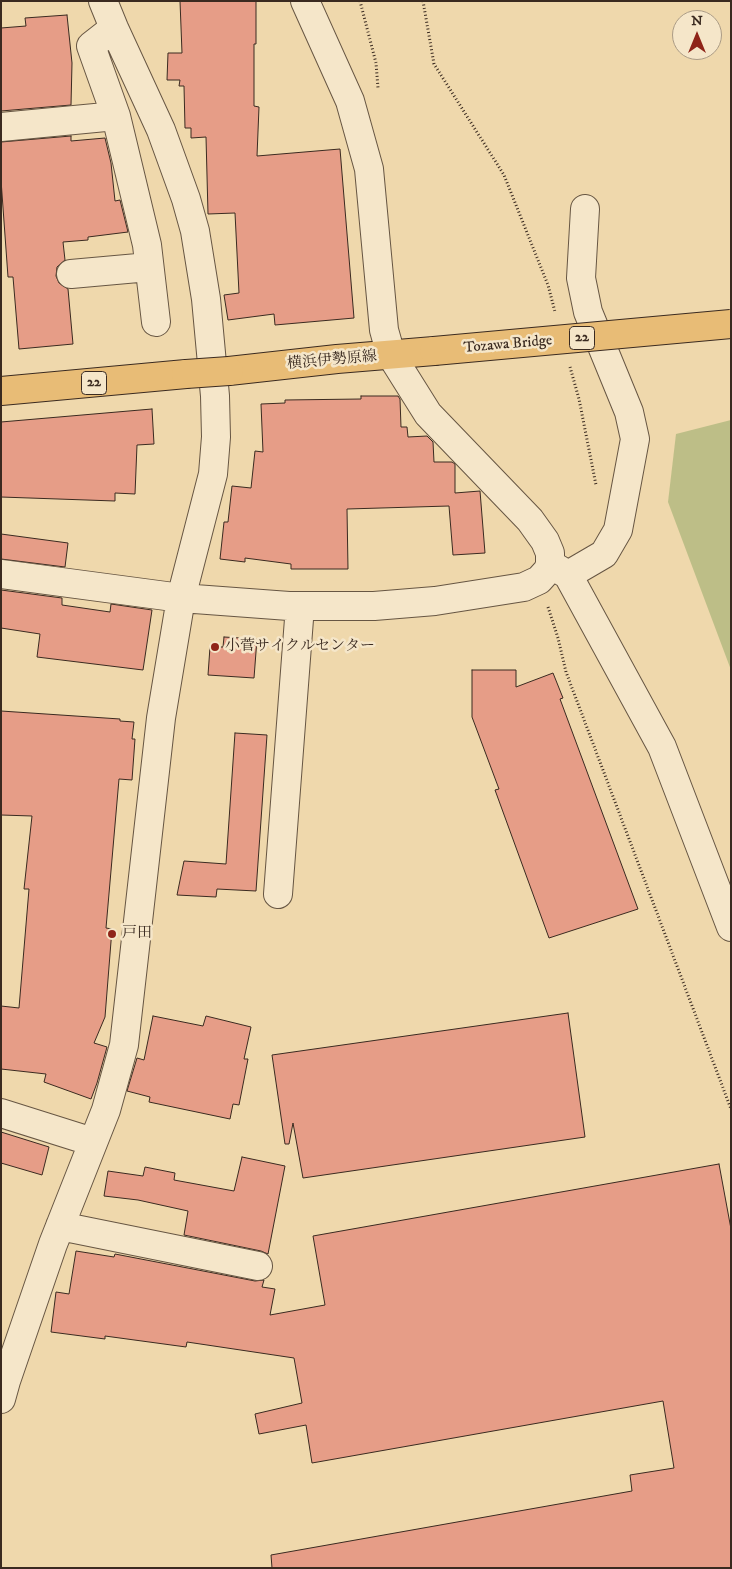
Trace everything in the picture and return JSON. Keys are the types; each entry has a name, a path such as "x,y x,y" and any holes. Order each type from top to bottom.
{"main road":[{"name":"Tozawa Bridge","path":"434,351 731,324"},
{"name":"横浜伊勢原線","path":"1,391 434,351"}],"street":[{"path":"3,1386 60,1226 106,1110 124,1045 161,718 181,598 212,474 215,446 215,396 206,299 196,239 186,199 161,130 114,28 104,1"},
{"path":"306,1 350,101 369,169 384,330 391,355 428,414 530,520 546,541 550,553 552,573 662,746 731,927"},
{"path":"114,28 91,46 116,116 147,246 156,322"},
{"path":"1,127 116,116"},
{"path":"1,574 181,598 300,606 374,606 436,601 524,587 552,573 604,554 618,530 635,439 629,412 588,312 582,278 585,209"},
{"path":"71,274 149,267"},
{"path":"278,894 300,606"},
{"path":"1,1113 93,1142"},
{"path":"60,1226 213,1265 258,1266"}],"path":[{"path":"360,1 376,63 379,92"},
{"path":"423,1 434,64 504,174 548,285 556,314"},
{"path":"569,361 579,399 595,484 622,513"},
{"path":"552,573 558,638 566,672 731,1109"}],"green space":[{"path":"731,420 731,670 668,502 676,434"}],"building":[{"path":"180,1 256,1 254,106 259,107 257,156 340,149 354,318 275,325 274,314 228,320 224,295 239,293 235,213 208,214 206,137 191,138 191,128 185,128 184,86 179,86 180,80 167,80 168,53 182,53"},
{"path":"67,15 72,63 71,105 1,111 1,28 26,26 25,18"},
{"path":"71,136 71,141 105,138 111,163 115,201 120,200 128,232 88,237 88,240 63,242 65,260 57,267 56,276 59,283 68,289 73,344 19,349 13,277 8,277 1,180 1,142"},
{"path":"361,396 398,396 400,399 401,427 407,427 408,437 427,436 433,442 434,462 452,462 455,464 455,493 480,491 485,553 453,555 449,506 347,509 348,569 291,569 291,564 245,558 245,562 220,559 224,522 228,522 232,486 251,488 255,451 263,452 261,404 285,403 285,400 361,399"},
{"path":"152,409 154,444 137,445 135,494 115,493 115,501 1,497 1,422"},
{"path":"1,534 68,543 65,567 1,559"},
{"path":"1,590 62,598 62,605 110,612 111,604 152,610 143,670 37,657 40,634 1,628"},
{"path":"224,637 257,639 254,678 208,675 210,647 223,647"},
{"path":"472,670 516,670 516,687 553,673 563,698 560,699 638,909 549,938 495,790 499,789 472,717"},
{"path":"1,711 120,719 120,721 134,722 132,739 135,739 132,780 119,779 106,928 112,929 105,1017 94,1043 107,1047 91,1099 44,1082 46,1074 1,1069 1,1006 19,1008 29,889 24,889 32,816 1,815"},
{"path":"235,733 267,735 256,891 217,889 216,897 177,895 184,861 226,864"},
{"path":"568,1013 585,1137 303,1178 293,1123 289,1144 285,1144 272,1055"},
{"path":"153,1016 203,1026 206,1016 251,1027 244,1059 248,1059 239,1105 233,1104 230,1119 149,1102 150,1097 127,1091 137,1058 144,1060"},
{"path":"1,1132 49,1147 42,1175 1,1163"},
{"path":"242,1157 285,1166 268,1254 184,1235 188,1211 138,1200 104,1196 108,1171 143,1176 145,1167 175,1173 174,1180 234,1191"},
{"path":"719,1164 731,1229 731,1568 272,1568 271,1555 632,1491 630,1475 674,1468 663,1401 312,1463 306,1425 259,1434 255,1414 302,1403 294,1358 187,1342 186,1347 105,1336 105,1339 51,1332 56,1292 69,1294 76,1251 114,1257 115,1254 255,1281 264,1280 262,1287 275,1289 270,1315 325,1305 313,1236"}],"place":[{"name":"小菅サイクルセンター","path":"215,647"},
{"name":"戸田","path":"112,934"}]}
